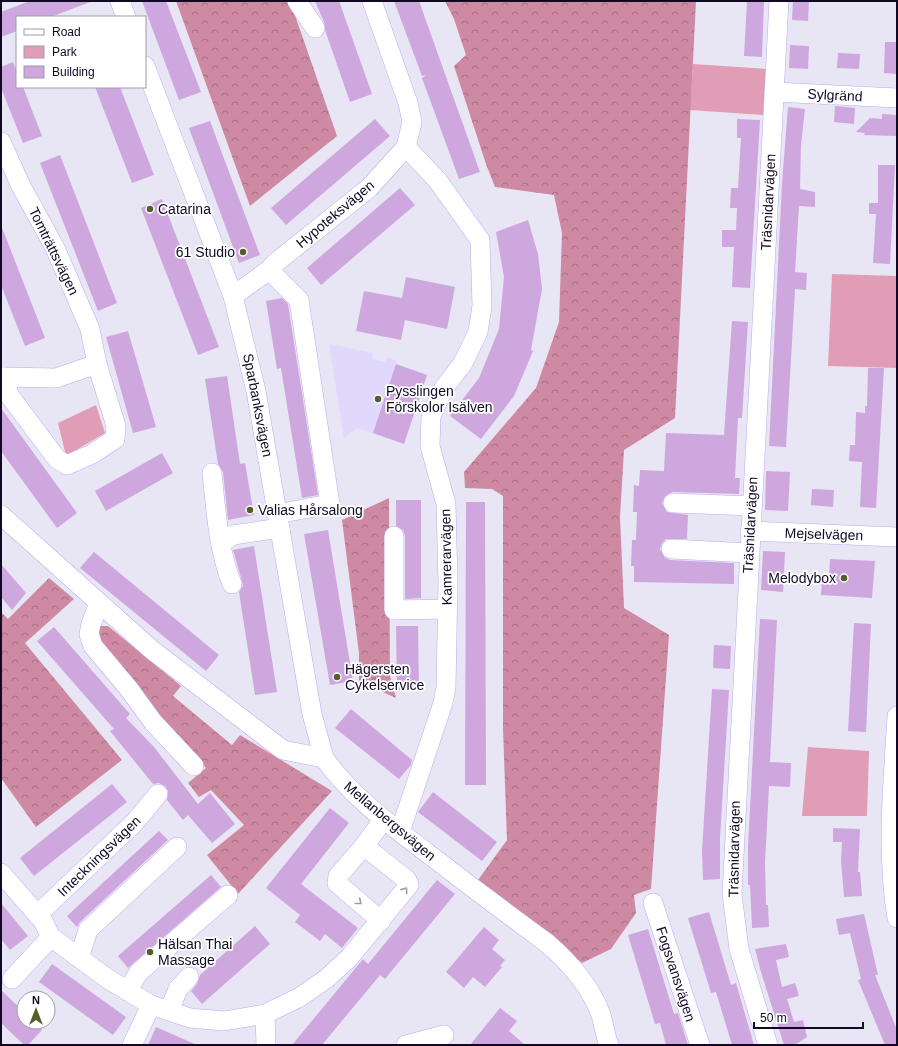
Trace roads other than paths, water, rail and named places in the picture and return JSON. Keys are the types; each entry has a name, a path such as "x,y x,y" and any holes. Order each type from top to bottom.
{"street":[{"path":"120,1 126,16"},
{"path":"297,1 315,28"},
{"name":"Hypoteksvägen","path":"233,296 269,270 369,188 406,147 412,122 408,103 372,1"},
{"name":"Träsnidarvägen","path":"768,1045 739,949 732,894 779,1"},
{"name":"Sparbanksvägen","path":"146,69 233,296 250,363 312,714 324,758"},
{"name":"Sylgränd","path":"774,92 897,98"},
{"name":"Tomträttsvägen","path":"1,142 21,186 55,248 87,322 97,364 116,426 115,439 92,454 67,465 57,459 9,395 2,377 56,378 97,364"},
{"name":"Kamrerarvägen","path":"400,832 443,703 446,687 446,504 430,446 431,416 444,388 463,362 478,332 482,306 480,240 438,181 406,147"},
{"path":"221,543 232,535 330,504 300,300 269,270"},
{"path":"212,473 221,543 226,567 232,584"},
{"path":"673,503 752,506"},
{"path":"1,515 152,650 282,750 324,758"},
{"name":"Mejselvägen","path":"750,531 897,538"},
{"path":"394,536 394,610 447,609"},
{"path":"671,549 749,553"},
{"path":"99,603 89,634 93,646 129,689 153,722 194,766"},
{"path":"897,716 891,850 897,918"},
{"name":"Mellanbergsvägen","path":"324,758 338,778 384,819 558,953 590,993 601,1014 606,1043"},
{"name":"Inteckningsvägen","path":"37,915 135,822 158,794"},
{"path":"381,921 337,883 338,876 364,846 384,819"},
{"path":"1,873 37,915 52,937 76,956 127,991 160,1008 190,1018 224,1021 265,1014 300,997 326,979 349,958 381,921 409,885 407,880 364,846"},
{"path":"76,956 82,949 88,930 177,847"},
{"path":"127,991 138,972 228,895"},
{"name":"Fogsvansvägen","path":"653,903 700,1045"},
{"path":"12,979 52,937"},
{"path":"132,1045 160,1008 188,977"},
{"path":"265,1014 266,1045"},
{"path":"406,1045 444,1035"}],"place":[{"name":"Catarina","path":"150,209"},
{"name":"61 Studio","path":"243,252"},
{"name":"Pysslingen Förskolor Isälven","path":"378,399"},
{"name":"Valias Hårsalong","path":"250,510"},
{"name":"Melodybox","path":"844,578"},
{"name":"Hägersten Cykelservice","path":"337,677"},
{"name":"Hälsan Thai Massage","path":"150,952"}]}
